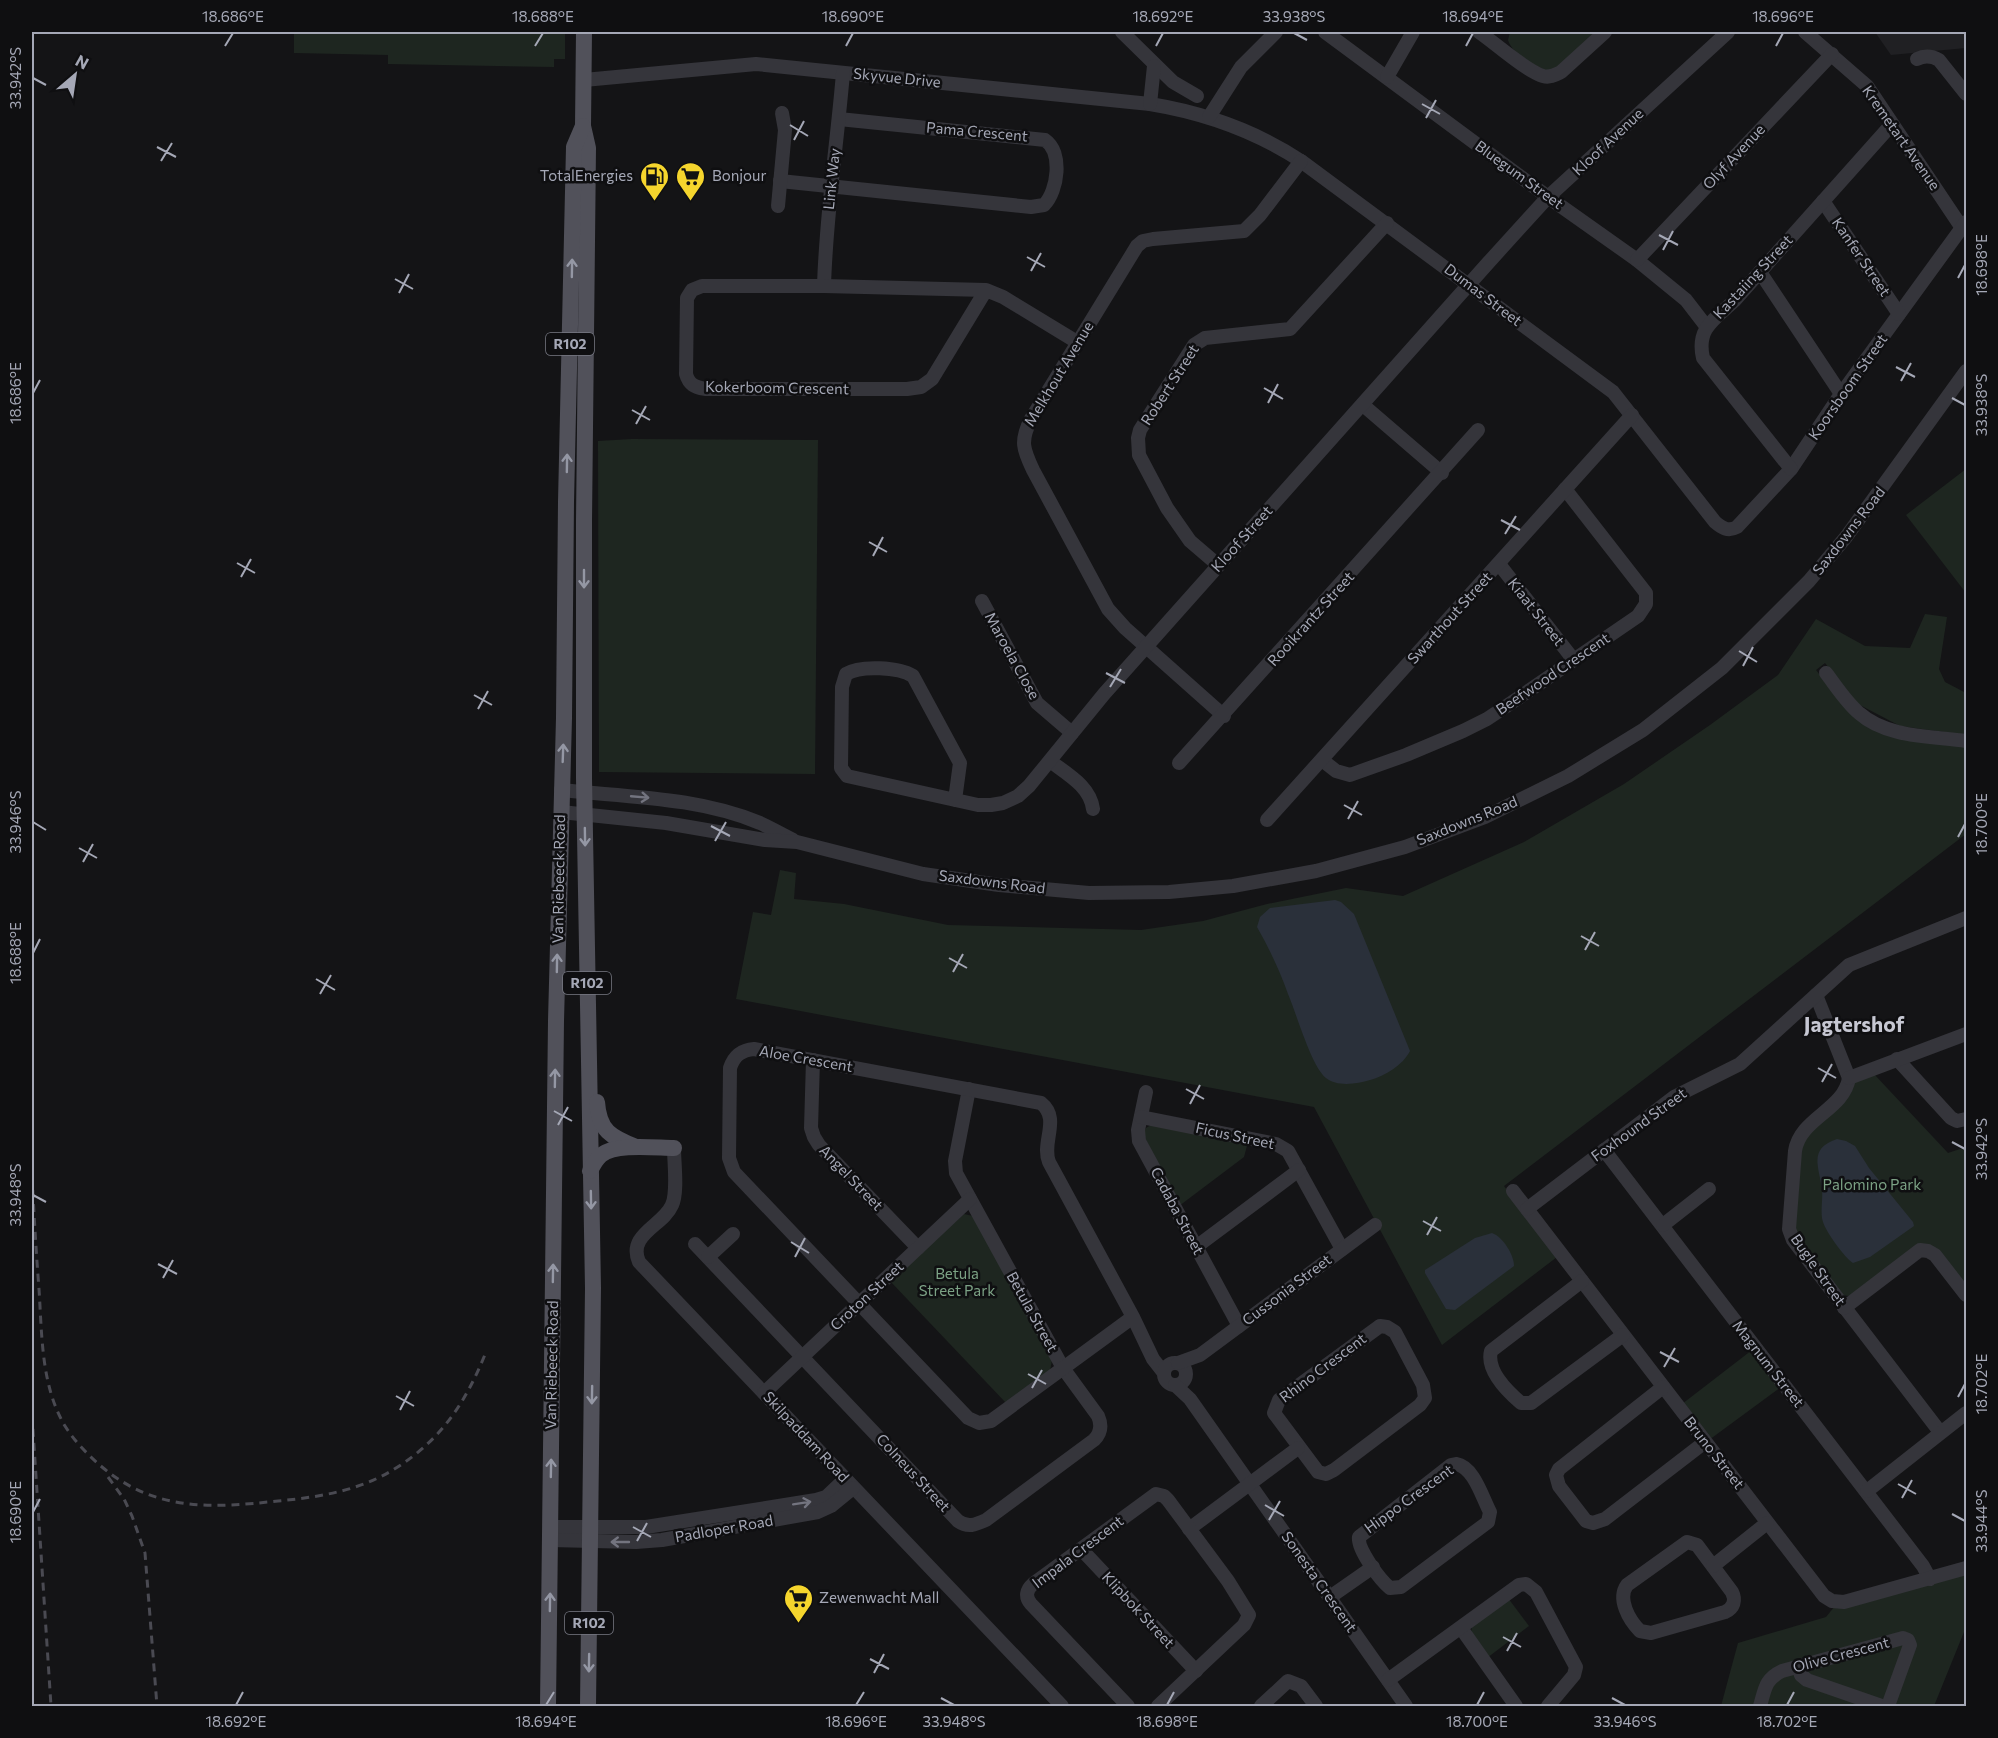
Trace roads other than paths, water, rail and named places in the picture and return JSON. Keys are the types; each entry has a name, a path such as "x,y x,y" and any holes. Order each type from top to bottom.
{"main road":[{"name":"Van Riebeeck Road","path":"584,32 583,126 588,148 584,521 585,814 593,1288 588,1707"},
{"name":"Van Riebeeck Road","path":"548,1707 556,1021 564,718 566,502 574,147 583,126"},
{"path":"588,1045 595,1079 598,1113 602,1123 614,1138 636,1147"},
{"path":"590,1171 604,1153 614,1149 674,1148"}],"street":[{"path":"1122,32 1154,66 1173,82 1197,96"},
{"path":"1209,117 1241,67 1276,32"},
{"name":"Bluegum Street","path":"1325,32 1637,260 1686,300 1706,326"},
{"path":"1387,77 1413,32"},
{"path":"1479,32 1499,38 1533,72 1545,77 1562,72 1605,32"},
{"name":"Kloof Avenue","path":"1468,284 1548,197 1728,32"},
{"name":"Kremetart Avenue","path":"1805,32 1867,86 1964,225"},
{"name":"Olyf Avenue","path":"1637,260 1832,54"},
{"path":"1917,59 1927,56 1939,60 1966,94"},
{"name":"Skyvue Drive","path":"584,80 756,64 1150,104 1209,117"},
{"path":"1150,104 1154,66"},
{"name":"Link Way","path":"824,286 826,234 843,73"},
{"path":"778,206 785,130 782,113"},
{"name":"Dumas Street","path":"1209,117 1238,127 1301,160 1613,392 1715,522"},
{"name":"Pama Crescent","path":"780,181 1039,207 1053,194 1057,157 1050,143 1035,138 839,119"},
{"name":"Kastaiing Street","path":"1791,469 1703,358 1702,338 1706,326 1734,301 1892,124"},
{"name":"Melkhout Avenue","path":"1224,716 1115,619 1108,609 1033,470 1024,447 1025,431 1137,246 1143,241 1153,239 1244,231 1260,215 1301,160"},
{"name":"Kanfer Street","path":"1823,201 1899,314"},
{"name":"Robert Street","path":"1218,566 1190,541 1167,508 1139,455 1140,430 1194,345 1205,338 1264,334 1290,329 1387,223"},
{"name":"Koorsboom Street","path":"1715,522 1726,530 1737,527 1791,469 1841,394 1964,225"},
{"path":"1760,272 1841,394"},
{"name":"Kloof Street","path":"955,800 991,805 1018,796 1029,786 1146,646 1363,405 1468,284"},
{"name":"Kokerboom Crescent","path":"986,290 932,379 921,387 907,389 705,389 688,381 686,374 687,298 692,290 702,286 986,290 1004,297 1077,342"},
{"name":"Saxdowns Road","path":"561,812 666,823 765,840 797,842 922,874 999,885 1089,893 1169,892 1233,886 1316,871 1405,847 1485,817 1568,776 1643,730 1722,668 1809,581 1846,537 1966,371"},
{"path":"1363,405 1442,473"},
{"name":"Swarthout Street","path":"1268,820 1632,415"},
{"name":"Rooikrantz Street","path":"1179,763 1224,716 1478,430"},
{"name":"Beefwood Crescent","path":"1322,760 1336,771 1350,775 1406,755 1487,719 1638,616 1644,609 1646,593 1565,489"},
{"name":"Kiaat Street","path":"1498,564 1573,659"},
{"name":"Maroela Close","path":"982,602 1037,703 1072,733"},
{"path":"894,669 913,676 960,763 955,800 858,780 843,772 842,687 846,674 855,670 894,669"},
{"path":"1826,673 1853,708 1874,723 1895,731 1966,741"},
{"path":"1050,761 1083,787 1091,799 1093,809"},
{"name":"Saxdowns Road","path":"561,790 648,797 714,808 760,822 797,842"},
{"name":"Foxhound Street","path":"1527,1209 1674,1097 1740,1064 1849,964 1966,918"},
{"path":"1816,995 1850,1078 1966,1034"},
{"name":"Aloe Crescent","path":"1133,1317 991,1421 979,1423 968,1418 731,1167 729,1158 730,1068 735,1057 743,1051 754,1049 1041,1103 1048,1110 1051,1122 1047,1157 1133,1317 1152,1353 1153,1359 1176,1373"},
{"path":"1897,1059 1951,1118 1957,1121 1966,1119"},
{"name":"Angel Street","path":"813,1060 811,1128 814,1137 819,1145 918,1248"},
{"name":"Bugle Street","path":"1850,1078 1845,1092 1797,1140 1789,1223 1793,1240 1940,1432"},
{"name":"Betula Street","path":"969,1089 955,1165 958,1177 1063,1368"},
{"name":"Cadaba Street","path":"1146,1092 1138,1130 1139,1141 1239,1326"},
{"name":"Ficus Street","path":"1141,1117 1281,1145 1288,1151 1342,1249"},
{"name":"Skilpaddam Road","path":"674,1148 674,1201 668,1212 638,1241 636,1250 641,1265 1062,1707"},
{"name":"Magnum Street","path":"1604,1150 1867,1491 1923,1566 1930,1579"},
{"path":"1196,1246 1299,1170"},
{"path":"1663,1225 1709,1189"},
{"name":"Bruno Street","path":"1513,1191 1821,1593 1832,1601 1849,1601 1966,1568"},
{"name":"Croton Street","path":"764,1393 970,1199"},
{"name":"Cussonia Street","path":"1176,1373 1375,1225"},
{"path":"708,1257 732,1234"},
{"name":"Colneus Street","path":"695,1244 957,1521 968,1526 986,1520 1097,1437 1101,1428 1100,1420 1063,1368"},
{"path":"1844,1308 1920,1250 1935,1255 1966,1295"},
{"path":"1582,1281 1491,1351 1489,1364 1493,1371 1515,1398 1521,1403 1531,1403 1623,1335"},
{"name":"Rhino Crescent","path":"1384,1326 1391,1329 1424,1385 1426,1394 1423,1401 1330,1473 1318,1472 1298,1448 1274,1413 1277,1402 1376,1328 1384,1326"},
{"name":"Sonesta Crescent","path":"1176,1373 1190,1399 1407,1707"},
{"path":"1663,1388 1559,1469 1556,1475 1559,1486 1586,1521 1597,1522 1605,1519 1705,1442"},
{"path":"1867,1491 1966,1413"},
{"path":"1189,1528 1298,1448"},
{"name":"Hippo Crescent","path":"1451,1465 1464,1466 1471,1474 1490,1512 1488,1522 1401,1587 1393,1589 1386,1585 1373,1567 1359,1545 1360,1534 1451,1465"},
{"name":"Padloper Road","path":"550,1533 590,1535 636,1542 662,1540 818,1512 831,1506 849,1484"},
{"name":"Impala Crescent","path":"1128,1707 1027,1598 1027,1592 1030,1586 1156,1494 1168,1500 1228,1581 1249,1615 1244,1625 1158,1707"},
{"path":"1713,1566 1767,1523"},
{"path":"1687,1542 1697,1545 1713,1566 1734,1595 1733,1605 1729,1610 1651,1633 1643,1633 1637,1628 1622,1599 1623,1591 1628,1586 1687,1542"},
{"name":"Klipbok Street","path":"1081,1549 1196,1671"},
{"path":"1330,1597 1373,1567"},
{"path":"1388,1680 1519,1585 1526,1584 1533,1588 1576,1667 1574,1675 1548,1707"},
{"path":"1461,1628 1516,1707"},
{"name":"Olive Crescent","path":"1760,1707 1767,1683 1772,1676 1798,1666 1903,1638 1908,1640 1910,1645 1888,1707"},
{"path":"1798,1666 1801,1675 1807,1680 1882,1707"},
{"path":"1261,1707 1288,1681 1301,1686 1316,1707"}],"railway":[{"path":"32,1176 42,1342 51,1394 65,1426 82,1448 122,1482 143,1492 186,1504 230,1505 309,1497 339,1492 368,1482 412,1457 439,1432 461,1403 486,1352"},
{"path":"32,1415 51,1706"},
{"path":"108,1477 124,1499 145,1553 157,1706"}],"place":[{"name":"TotalEnergies","path":"654,202"},
{"name":"Bonjour","path":"691,202"},
{"name":"Zewenwacht Mall","path":"798,1624"}],"district":[{"name":"Jagtershof","path":"1854,1025"}],"park label":[{"name":"Palomino Park","path":"1872,1185"},
{"name":"Betula Street Park","path":"957,1282"}]}
